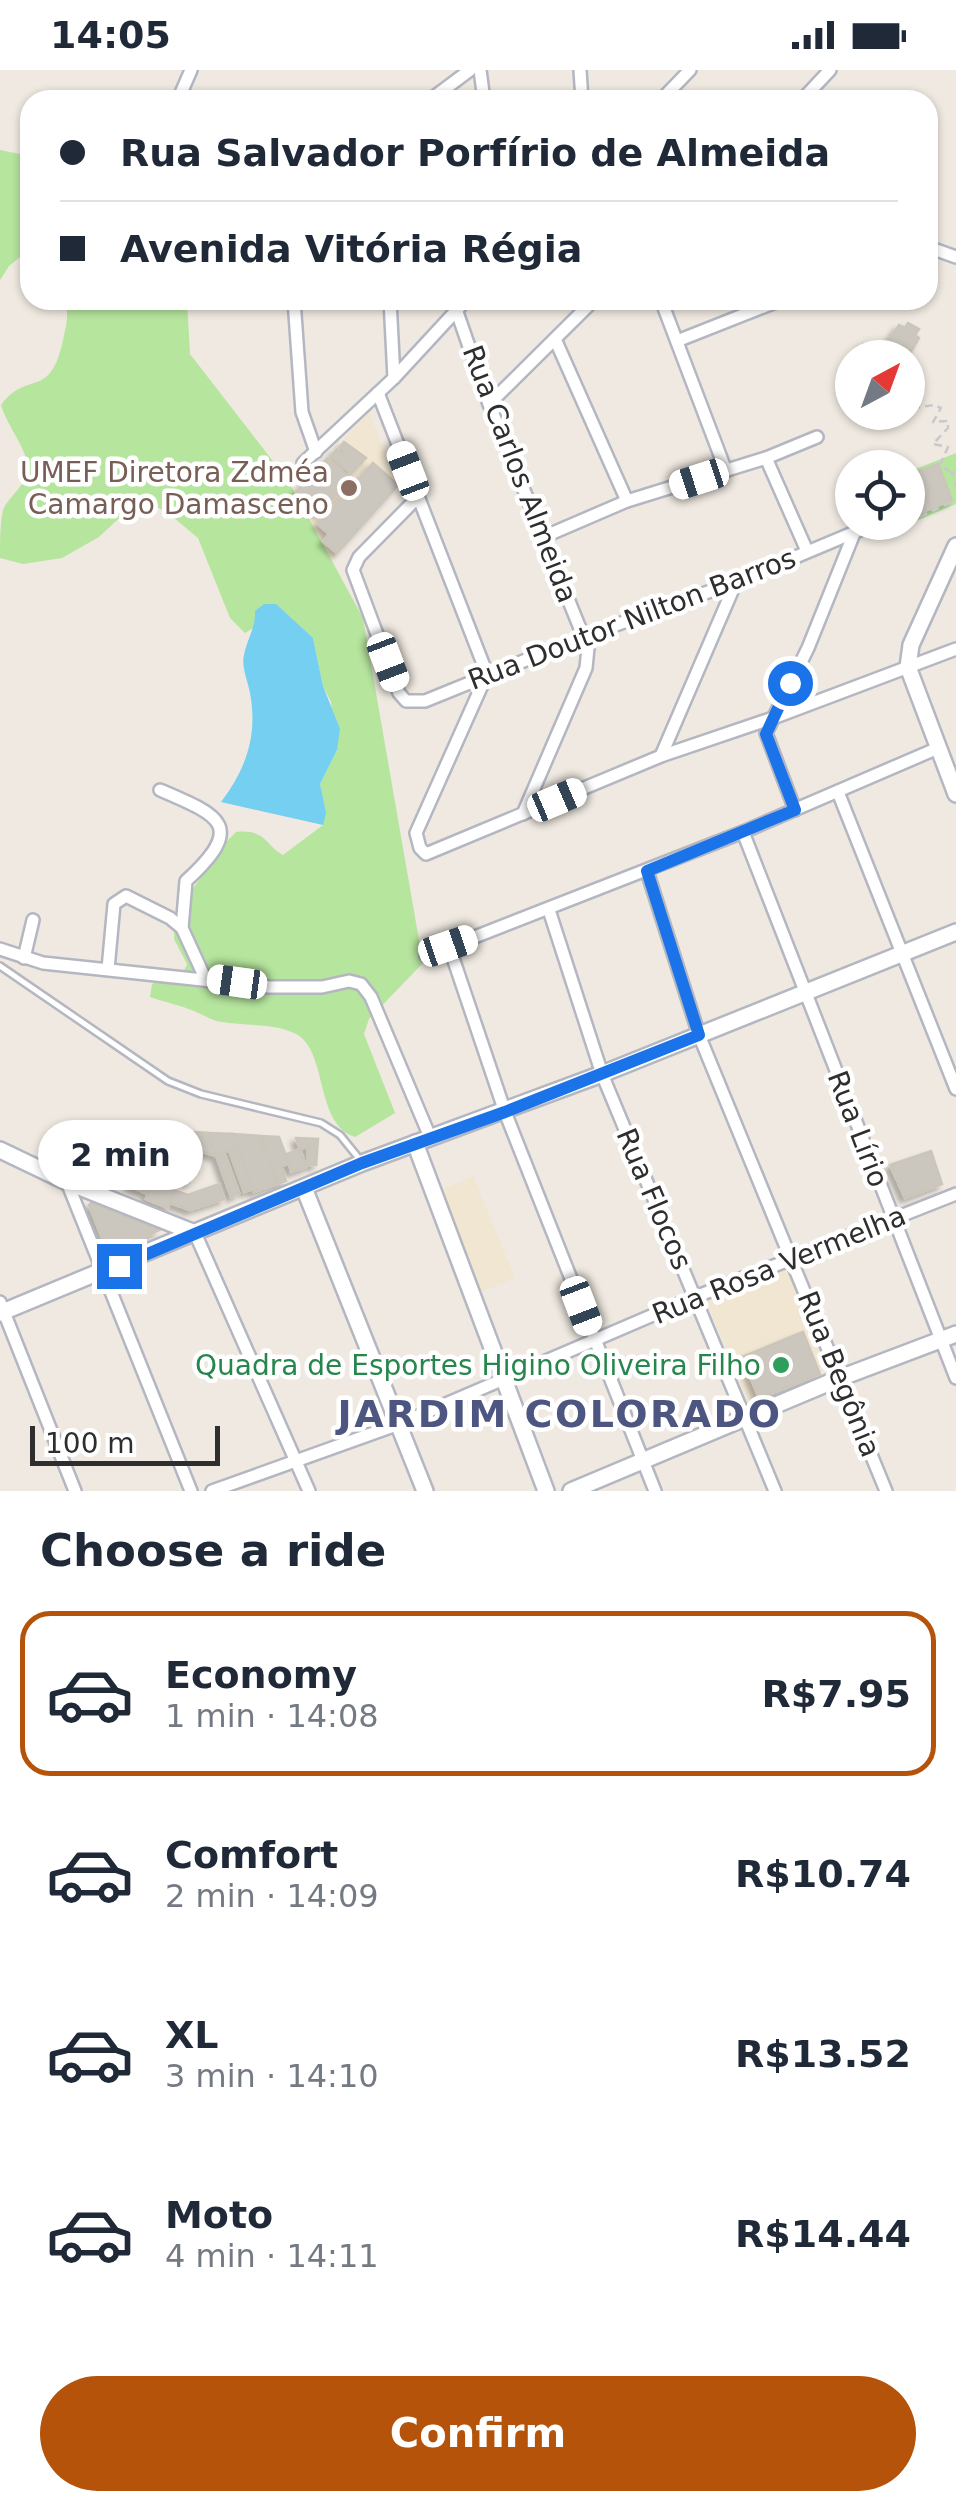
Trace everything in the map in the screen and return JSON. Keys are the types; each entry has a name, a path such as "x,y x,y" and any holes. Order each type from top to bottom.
{"street":[{"path":"443,90 470,70"},
{"path":"671,70 673,87"},
{"path":"670,90 690,70"},
{"path":"811,90 830,70"},
{"path":"295,310 302,412 316,452"},
{"path":"391,310 394,378"},
{"path":"489,404 584,310"},
{"path":"665,310 726,470"},
{"path":"677,341 753,310"},
{"path":"302,463 394,378 457,312"},
{"name":"Rua Carlos Almeida","path":"457,312 489,404 584,636"},
{"path":"555,339 627,501"},
{"path":"378,392 487,674 416,833 416,840 426,854 661,756 956,649"},
{"path":"542,538 627,501 766,458 817,437"},
{"path":"766,458 807,551"},
{"name":"Rua Doutor Nilton Barros","path":"418,496 359,556 353,570 399,693 406,701 426,701 584,636 736,582 835,540"},
{"path":"795,810 766,734 856,540"},
{"path":"956,546 910,645 908,667 956,794"},
{"path":"661,756 736,582"},
{"path":"523,814 586,668 584,636"},
{"path":"426,956 743,832 938,748"},
{"path":"160,790 212,814 220,828 210,859 186,881 182,928"},
{"path":"838,792 956,1089"},
{"name":"Rua Lírio","path":"743,832 892,1219 948,1337 956,1378"},
{"name":"Rua Begônia","path":"647,871 699,1035 886,1491"},
{"path":"108,969 112,909 126,896 182,928 206,978"},
{"name":"Rua Flocos","path":"549,910 602,1074 775,1491"},
{"path":"24,958 34,920"},
{"path":"74,1491 1,1309 103,1273 362,1163 505,1112 956,932"},
{"path":"448,946 505,1112 655,1491"},
{"path":"0,949 24,958 269,987 322,987 348,981 361,984 371,997 546,1491"},
{"path":"0,1150 195,1234 308,1491"},
{"path":"67,1182 191,1491"},
{"path":"304,1188 425,1491"},
{"name":"Rua Rosa Vermelha","path":"212,1491 399,1424 695,1297 956,1194"},
{"path":"570,1491 948,1337"}],"lane":[{"path":"0,966 168,1081 201,1094 321,1123 340,1135 362,1163"}],"path":[{"path":"925,406 941,408 932,422 948,422 948,428 934,444 948,446 940,466 954,473 956,486"},
{"path":"925,514 956,500"}],"shaded area":[{"name":"UMEF Diretora Zdméa Camargo Damasceno","path":"369,412 398,487 330,562 296,492"},
{"path":"473,1176 515,1278 478,1293 436,1192"},
{"path":"786,1267 828,1368 748,1401 706,1300"}],"green space":[{"path":"0,150 20,154 20,257 0,280"},
{"path":"67,310 188,310 190,354 289,482 363,618 423,963 369,1019 364,1034 395,1113 355,1137 342,1130 333,1118 314,1058 298,1035 271,1027 218,1021 150,997 152,984 183,973 187,964 174,939 174,915 236,832 259,835 283,855 323,825 320,784 337,750 331,702 323,686 313,638 297,624 256,615 255,627 245,633 230,618 198,538 167,512 150,504 131,507 99,537 62,558 23,564 0,558 3,510 23,483 27,470 23,450 1,405 20,388 52,371"},
{"path":"956,453 956,504 925,517 925,465"}],"water":[{"path":"264,604 276,604 313,638 323,686 340,729 337,750 320,784 326,813 323,825 221,802 237,777 251,738 252,709 243,659 255,611"}],"building":[{"path":"908,323 919,329 915,335 918,340 889,340 899,325 905,328"},
{"path":"344,442 366,458 351,474 331,456 337,449 342,454 345,451 340,447"},
{"path":"328,458 351,479 319,514 296,492"},
{"path":"373,463 398,485 337,553 323,541 329,534 318,524"},
{"path":"938,464 952,500 925,511 925,469"},
{"path":"76,1128 118,1131 104,1170 66,1155"},
{"path":"171,1130 194,1132 168,1208 146,1199"},
{"path":"146,1131 168,1139 160,1160 138,1152"},
{"path":"194,1132 208,1133 216,1156 200,1151 189,1182 178,1179"},
{"path":"208,1133 233,1134 238,1147 216,1155"},
{"path":"233,1134 260,1136 277,1184 254,1192"},
{"path":"260,1136 279,1137 289,1164 281,1166 286,1181 277,1184"},
{"path":"296,1138 318,1139 316,1165 307,1165 308,1147 300,1149"},
{"path":"125,1141 132,1144 130,1150 138,1153 127,1177 111,1171"},
{"path":"238,1147 253,1189 244,1192 229,1150"},
{"path":"300,1149 306,1167 291,1172 287,1154"},
{"path":"931,1151 942,1184 905,1198 890,1165"},
{"path":"224,1152 239,1193 231,1197 216,1155"},
{"path":"141,1153 160,1160 148,1194 129,1186"},
{"path":"219,1184 224,1199 190,1210 170,1203 174,1190 188,1195"},
{"path":"91,1203 159,1230 108,1253"},
{"name":"Quadra de Esportes Higino Oliveira Filho","path":"803,1332 820,1374 759,1398 742,1357"}],"place":[{"name":"UMEF Diretora Zdméa Camargo Damasceno","path":"349,488"},
{"name":"Quadra de Esportes Higino Oliveira Filho","path":"781,1365"}],"district":[{"name":"JARDIM COLORADO","path":"560,1414"}],"route":[{"path":"119,1266 362,1163 505,1112 699,1035 647,871 795,810 766,734 790,683"}]}
